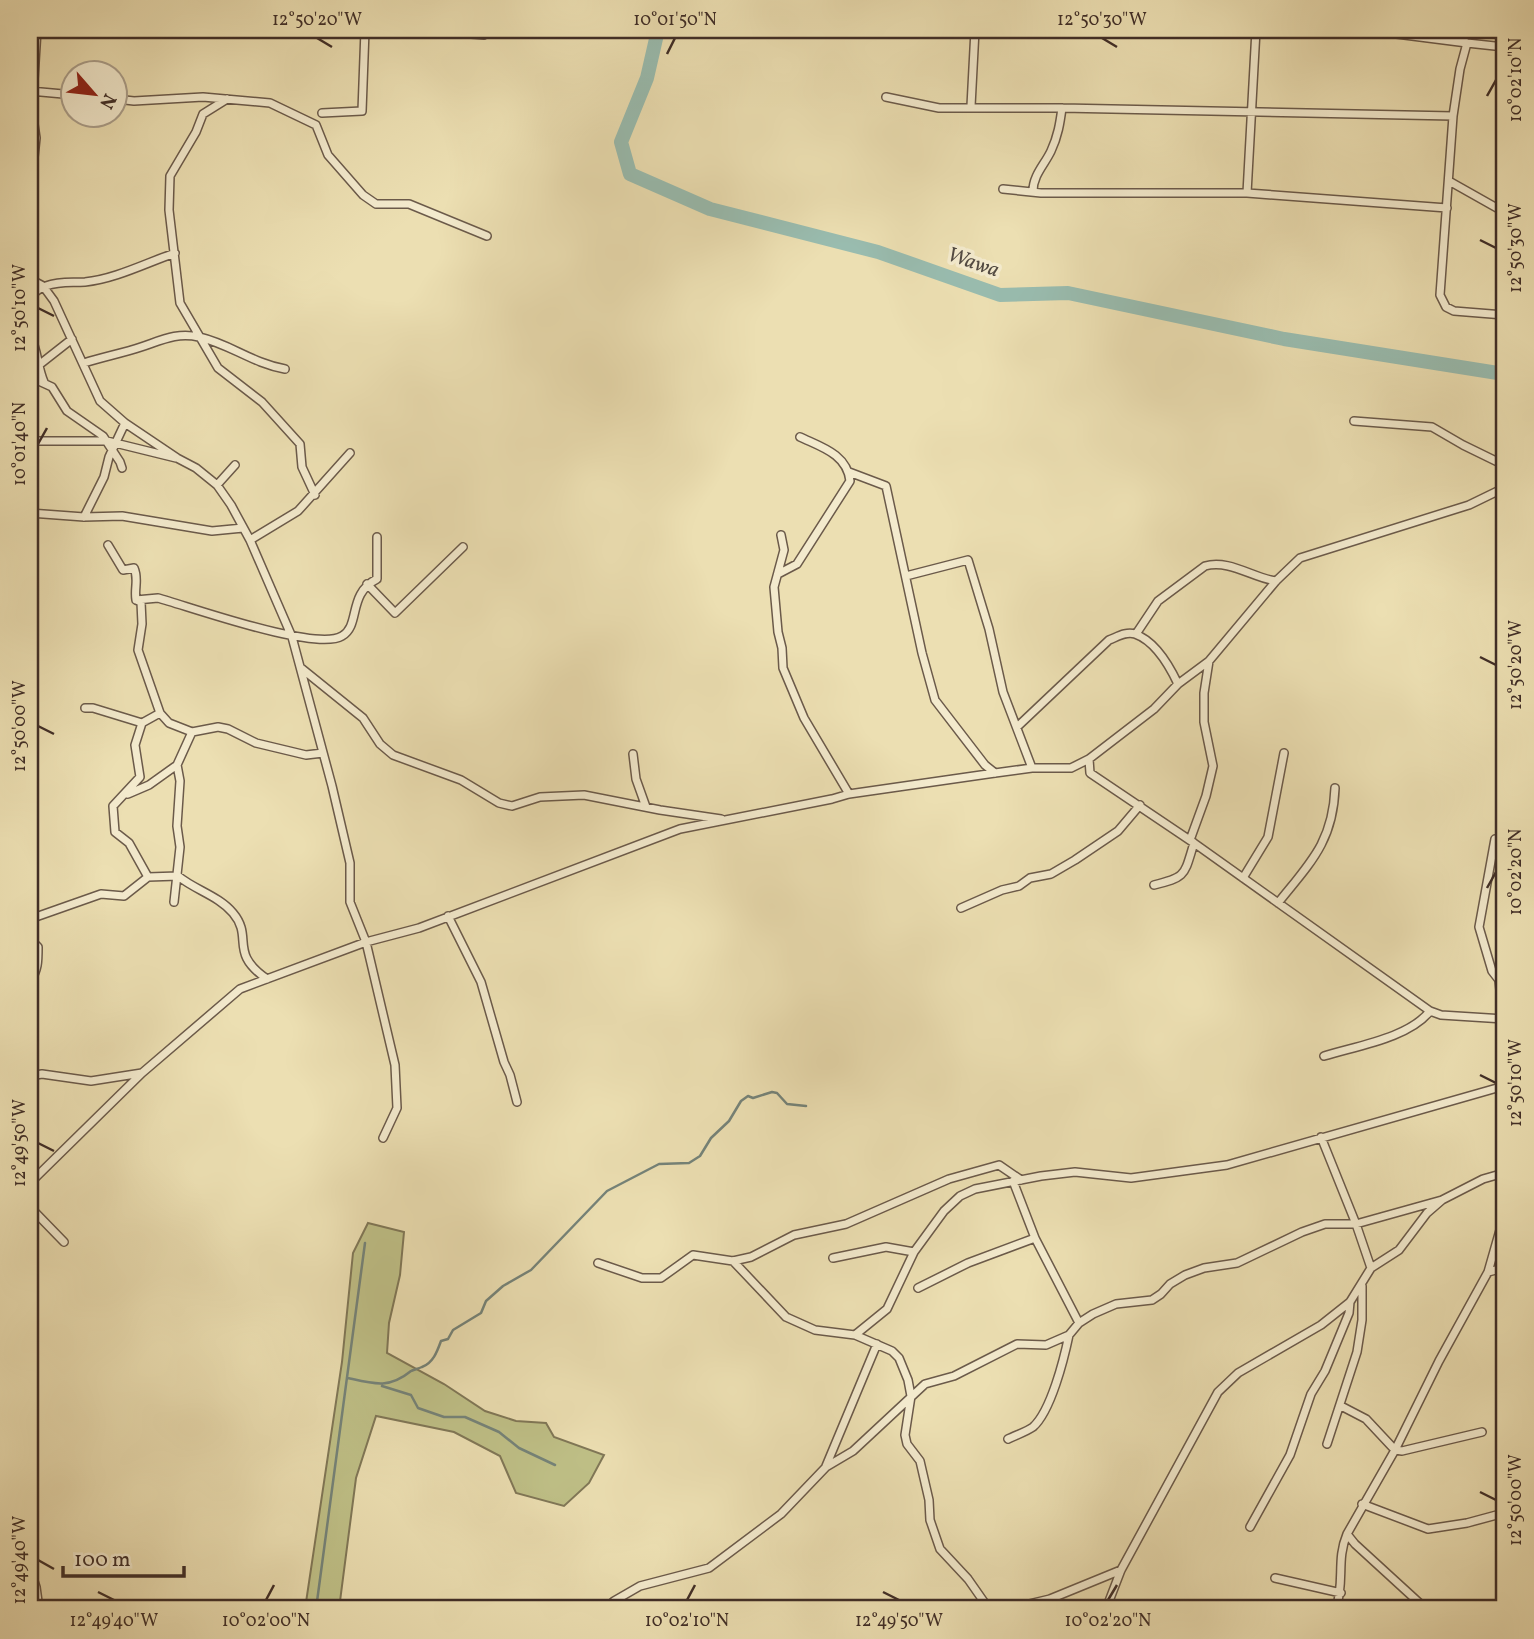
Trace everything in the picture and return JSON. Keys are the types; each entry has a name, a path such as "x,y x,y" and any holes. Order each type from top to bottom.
{"street":[{"path":"30,162 34,157 36,138 32,90 37,30"},
{"path":"322,113 362,111 365,30"},
{"path":"420,30 484,35"},
{"path":"971,106 975,30"},
{"path":"1247,193 1256,30"},
{"path":"1365,30 1504,47"},
{"path":"1441,30 1467,43"},
{"path":"1467,43 1453,116 1440,295 1446,307 1454,311 1504,315"},
{"path":"32,90 60,93"},
{"path":"130,101 203,97 270,103 316,125 328,155 363,195 376,204 409,204 487,236"},
{"path":"886,97 939,107 1453,116"},
{"path":"227,99 203,114 196,132 170,176 169,210 180,303 218,368 262,402 300,444 302,467 315,495"},
{"path":"1033,191 1036,176 1050,153 1060,128 1062,108"},
{"path":"1449,181 1504,212"},
{"path":"1003,189 1041,193 1247,193 1447,208"},
{"path":"30,299 34,292 43,286 66,281 85,282 113,275 175,253"},
{"path":"30,279 43,286 54,301 100,401 125,423 177,458 196,467 217,485 250,540 292,637 350,863 350,902 366,942 395,1065 397,1108 383,1138"},
{"path":"30,335 44,382"},
{"path":"84,363 142,347 165,337 185,335 224,345 264,365 285,369"},
{"path":"72,339 37,364 30,374 52,387 67,411 92,427 111,445 122,468"},
{"path":"1353,421 1432,427 1504,465"},
{"path":"84,517 104,477 111,445 125,423"},
{"path":"778,574 797,564 809,549 850,481 843,461 833,452 800,438"},
{"path":"30,441 111,445 177,458"},
{"path":"250,540 298,512 351,453"},
{"path":"217,485 235,465"},
{"path":"849,472 886,486 922,653 935,700 985,765 995,772"},
{"path":"1071,768 1089,759 1154,709 1178,684 1209,661 1276,581 1300,558 1469,505 1504,488"},
{"path":"30,513 84,517 122,516 212,531 243,528"},
{"path":"780,535 784,550 774,587 783,668 804,718 849,794"},
{"path":"136,600 158,598 292,637 334,639 344,635 350,626 359,593 367,584 377,579 377,537"},
{"path":"108,545 123,570 134,568 137,575 136,600"},
{"path":"367,584 396,613 463,547"},
{"path":"906,576 968,560 989,629 1003,692 1032,768"},
{"path":"1136,634 1158,601 1205,566 1213,563 1230,566 1262,579 1276,581"},
{"path":"136,600 141,602 142,624 138,650 160,713 170,723 192,732 218,727 228,729 256,743 306,755 323,752"},
{"path":"1017,727 1109,640 1123,634 1136,634 1152,646 1169,666 1178,684"},
{"path":"1154,885 1179,878 1186,869 1206,796 1213,766 1204,722 1204,693 1209,661"},
{"path":"300,667 363,718 380,744 393,755 461,780 499,803 512,806 540,797 584,795 723,820"},
{"path":"85,708 142,723"},
{"path":"148,877 129,843 114,832 113,806 140,777 135,744 142,723 160,713"},
{"path":"121,796 149,785 177,765 192,732"},
{"path":"1243,878 1268,837 1284,753"},
{"path":"633,754 636,779 646,807"},
{"path":"1089,759 1090,773"},
{"path":"174,902 180,847 177,827 180,781 177,765"},
{"path":"30,1183 142,1073 240,989 366,942 419,928 680,829 849,794 995,772 1071,768 1090,773 1140,806 1430,1011 1504,1019 1499,980 1492,971 1479,927 1495,839"},
{"path":"1278,903 1318,853 1324,841 1332,819 1335,788"},
{"path":"961,908 1002,890 1019,886 1030,878 1051,874 1118,831 1140,806"},
{"path":"30,919 100,894 124,896 148,877 178,876 225,905 235,916 241,927 246,959 253,969 267,979"},
{"path":"448,916 481,982 517,1102"},
{"path":"30,939 38,947 37,970 30,982"},
{"path":"1324,1056 1404,1031 1422,1021 1430,1011"},
{"path":"30,1076 42,1074 91,1081 142,1073"},
{"path":"115,1077 130,1085"},
{"path":"855,1335 887,1309 914,1252 944,1211 960,1196 975,1189 1075,1172 1131,1178 1227,1164 1504,1086"},
{"path":"1321,1137 1371,1268"},
{"path":"598,1264 642,1278 661,1278 693,1255 733,1261 751,1257 794,1235 846,1224 949,1179 999,1165 1007,1168 1017,1181 1035,1238 1079,1324"},
{"path":"605,1609 639,1586 709,1568 781,1514 826,1467 853,1451 925,1384 954,1376 1017,1344 1046,1345 1069,1335 1079,1324 1116,1304 1152,1300 1185,1275 1204,1268 1237,1263 1302,1232 1325,1224 1356,1224 1442,1200 1483,1179 1504,1173"},
{"path":"1106,1609 1121,1570 1218,1392 1238,1373 1321,1325 1350,1302 1371,1268 1399,1250 1427,1213 1442,1200"},
{"path":"30,1207 64,1242"},
{"path":"1336,1609 1341,1593 1340,1549 1488,1272 1504,1216"},
{"path":"918,1288 968,1263 1035,1238"},
{"path":"834,1258 886,1247 914,1252"},
{"path":"733,1261 786,1317 815,1330 855,1335 892,1351 900,1358 911,1396 905,1435 907,1444 920,1461 929,1500 930,1520 940,1549 968,1579 989,1609"},
{"path":"1488,1272 1504,1268"},
{"path":"1327,1444 1357,1352 1362,1320 1362,1285"},
{"path":"1250,1527 1290,1455 1311,1394 1325,1371 1349,1313 1350,1302"},
{"path":"1008,1439 1031,1428 1043,1415 1069,1335"},
{"path":"826,1467 877,1344"},
{"path":"1341,1406 1366,1419 1395,1450 1402,1451 1482,1432"},
{"path":"1362,1504 1428,1529 1467,1523 1504,1513"},
{"path":"1347,1534 1354,1544 1426,1609"},
{"path":"30,1569 39,1609"},
{"path":"1008,1609 1050,1599 1121,1570"},
{"path":"1275,1578 1341,1593"}],"green space":[{"path":"368,1223 404,1232 400,1275 389,1323 387,1353 444,1384 485,1411 516,1421 546,1423 554,1437 604,1455 589,1483 564,1506 516,1493 500,1456 454,1432 376,1416 356,1478 339,1609 305,1609 342,1362 353,1253"}],"waterway":[{"name":"Wawa","path":"658,30 647,78 621,142 630,174 710,209 878,252 1000,295 1068,293 1284,339 1504,374"},
{"path":"348,1378 388,1383 429,1363 441,1341 448,1339 453,1330 481,1313 486,1301 503,1286 531,1270 607,1191 659,1164 689,1163 700,1156 711,1138 729,1121 741,1101 748,1096 753,1098 772,1092 777,1093 787,1104 806,1106"},
{"path":"316,1609 365,1243"},
{"path":"382,1386 411,1395 418,1408 444,1417 465,1417 499,1432 519,1448 555,1465"}]}
